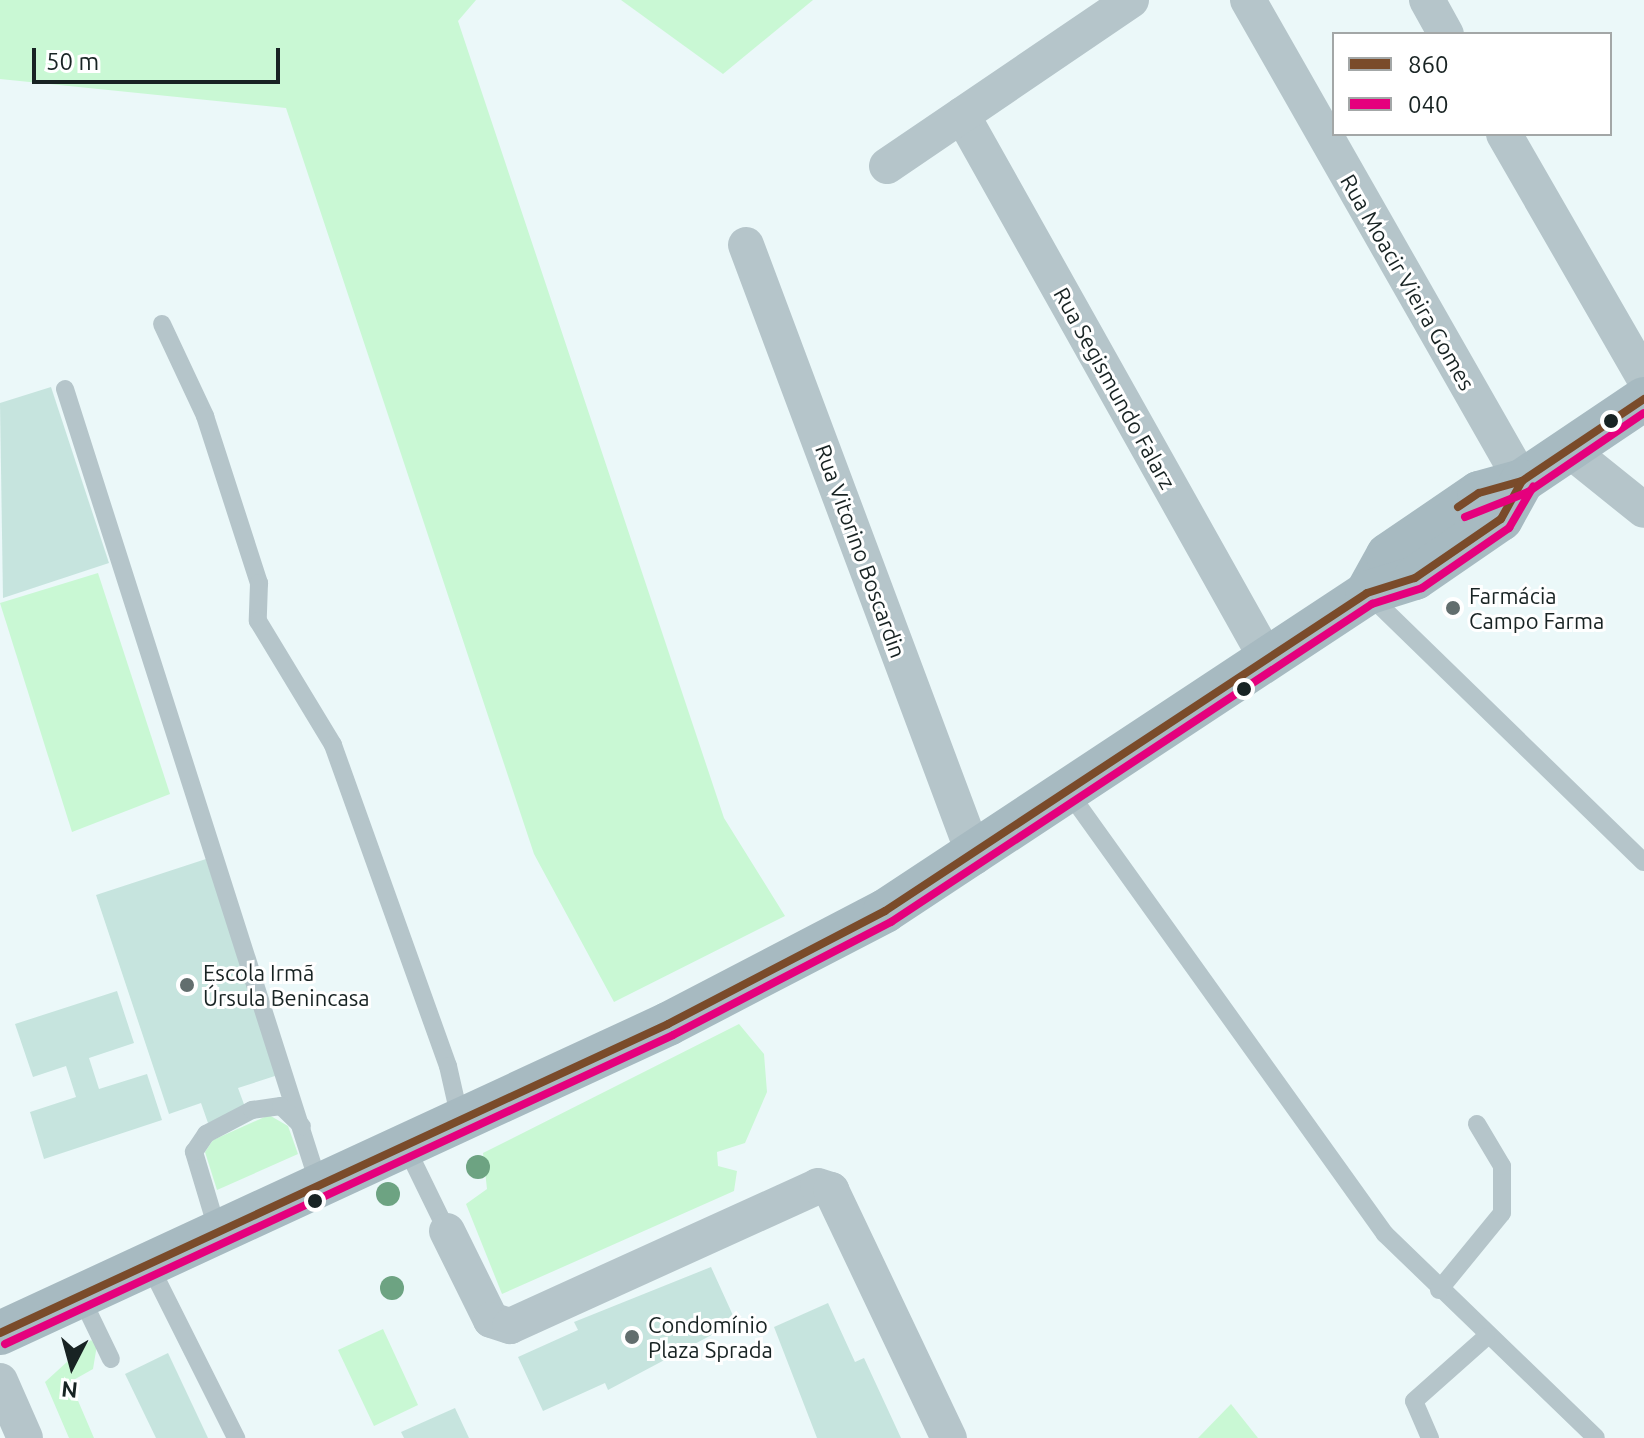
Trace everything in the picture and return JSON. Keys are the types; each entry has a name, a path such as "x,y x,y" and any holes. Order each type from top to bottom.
{"main road":[{"path":"0,1333 773,972 975,857 1367,593 1388,555 1479,493 1522,481 1644,399"}],"street":[{"path":"887,166 1131,0"},
{"name":"Rua Moacir Vieira Gomes","path":"1248,0 1522,481"},
{"path":"1427,0 1445,32"},
{"name":"Rua Segismundo Falarz","path":"962,115 1268,661"},
{"path":"1505,136 1644,377"},
{"name":"Rua Vitorino Boscardin","path":"746,245 975,857"},
{"path":"1568,449 1644,510"},
{"path":"447,1231 491,1320 510,1326 818,1186 831,1190 949,1438"},
{"path":"0,1381 25,1438"}],"lane":[{"path":"162,324 210,431 259,583 258,621 333,745 448,1066 460,1119"},
{"path":"65,389 304,1128 319,1185"},
{"path":"1367,593 1644,862"},
{"path":"1070,794 1385,1234 1486,1337 1596,1438"},
{"path":"218,1232 194,1152 206,1134 252,1110 281,1106 304,1128"},
{"path":"1439,1290 1502,1213 1502,1166 1477,1124"},
{"path":"405,1145 447,1231"},
{"path":"149,1264 236,1438"},
{"path":"80,1295 111,1359"},
{"path":"1430,1438 1414,1401 1486,1337"}],"green space":[{"path":"0,0 476,0 458,21 724,818 785,916 614,1002 534,854 286,108 0,79"},
{"path":"621,0 813,0 723,74"},
{"path":"98,573 170,794 72,832 0,603"},
{"path":"739,1024 764,1054 767,1092 745,1143 717,1152 718,1166 737,1171 734,1191 502,1294 466,1204 487,1189 483,1153"},
{"path":"269,1115 288,1126 298,1154 217,1190 205,1152 213,1140"},
{"path":"383,1329 418,1405 374,1426 338,1350"},
{"path":"91,1340 97,1345 93,1369 70,1382 94,1438 69,1438 45,1382"},
{"path":"1231,1404 1258,1438 1198,1438"}],"building":[{"path":"51,387 109,563 3,598 0,403"},
{"name":"Escola Irmã Úrsula Benincasa","path":"206,859 278,1075 238,1088 245,1107 208,1123 201,1103 169,1114 96,895"},
{"path":"117,991 134,1043 89,1058 99,1089 147,1074 162,1120 44,1159 30,1112 76,1097 66,1066 33,1077 15,1024"},
{"name":"Condomínio Plaza Sprada","path":"711,1267 736,1322 608,1390 605,1383 543,1411 518,1357 578,1330 574,1322"},
{"name":"Condomínio Plaza Sprada","path":"828,1303 855,1362 864,1358 901,1438 817,1438 774,1327"},
{"path":"168,1353 208,1438 156,1438 125,1374"},
{"path":"455,1408 469,1438 404,1438 401,1432"}],"transit line":[{"name":"860","path":"1458,507 1479,493 1522,481 1644,399"},
{"name":"040","path":"1465,517 1528,492 1644,413"},
{"name":"860","path":"0,1333 668,1024 885,911 1367,593 1415,578 1501,519 1522,481"},
{"name":"040","path":"5,1344 673,1035 891,922 1372,604 1422,588 1509,528 1533,487"}],"place":[{"name":"Farmácia Campo Farma","path":"1453,608"},
{"name":"Escola Irmã Úrsula Benincasa","path":"187,985"},
{"name":"Condomínio Plaza Sprada","path":"632,1337"}]}
